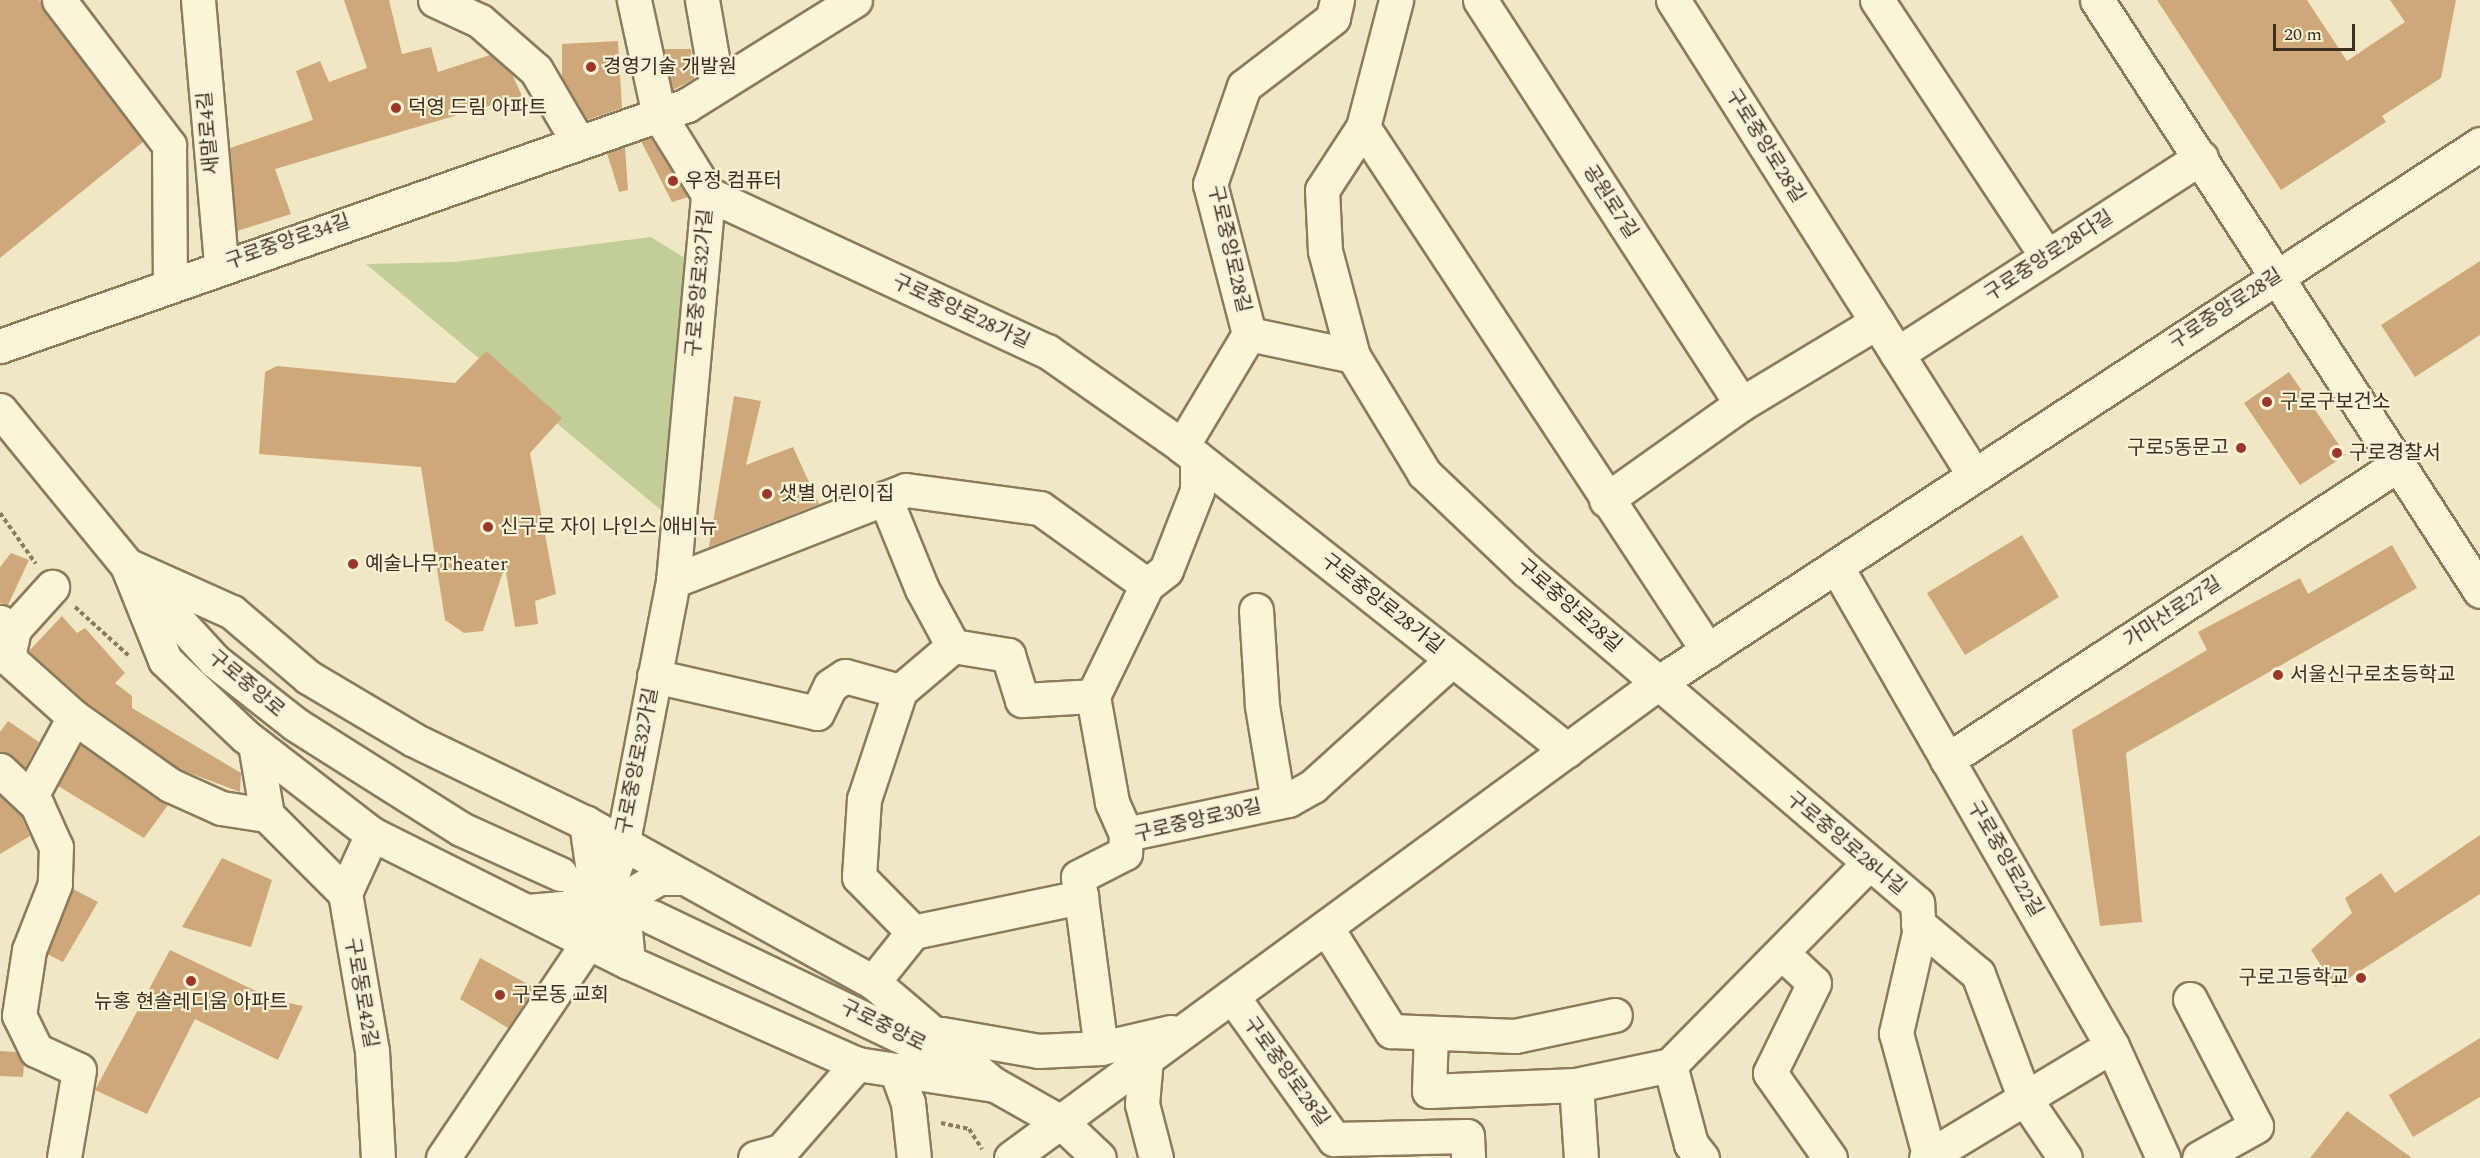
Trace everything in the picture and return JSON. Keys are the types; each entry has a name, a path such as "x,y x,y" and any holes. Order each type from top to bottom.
{"street":[{"path":"59,0 169,145 170,282"},
{"path":"435,0 480,21 536,70 578,142"},
{"name":"구로중앙로32가길","path":"589,941 622,846 673,581 708,194 659,115 634,0"},
{"path":"702,0 717,86"},
{"name":"구로중앙로34길","path":"0,346 170,282 659,115 717,86 855,0"},
{"name":"구로중앙로28길","path":"1337,0 1333,18 1244,86 1210,183 1249,334 1353,356"},
{"name":"구로중앙로28길","path":"1396,0 1363,127 1322,190 1325,251 1353,356 1424,473 1658,683"},
{"name":"공원로7길","path":"1480,0 1741,404"},
{"name":"구로중앙로28길","path":"1673,0 1974,475"},
{"path":"1877,0 2047,257"},
{"path":"2097,0 2279,274 2480,591"},
{"name":"새말로4길","path":"189,2 220,265"},
{"path":"1363,127 1606,500 1708,651"},
{"name":"구로중앙로28길","path":"1011,1158 1658,683 2480,144"},
{"name":"구로중앙로28다길","path":"1898,354 2201,157"},
{"name":"구로중앙로28가길","path":"708,194 1047,351 1190,452 1567,750"},
{"path":"1606,500 1741,404 1877,321"},
{"path":"1126,834 1112,802 1093,696 1147,585 1166,570 1197,491 1190,452 1249,334"},
{"name":"구로중앙로","path":"0,410 127,565 215,661 295,724 461,828 560,874"},
{"name":"가마산로27길","path":"1947,760 2399,464"},
{"path":"673,581 906,490 1040,508 1147,585"},
{"path":"885,498 922,589 953,646"},
{"path":"127,565 165,660 255,744 372,834 628,962 857,1064 994,1084"},
{"path":"127,565 232,612 308,677 414,740 586,823 622,846 873,982 936,1032 994,1084"},
{"name":"구로중앙로22길","path":"1836,566 2112,1046 2163,1158"},
{"path":"52,587 7,625 8,658 74,717 170,785 221,808 267,815"},
{"name":"구로중앙로30길","path":"1256,610 1262,706 1278,802"},
{"path":"914,932 859,877 864,800 900,691 953,646 1008,655 1022,700 1093,696"},
{"name":"구로중앙로30길","path":"1081,897 1078,877 1125,853 1126,834 1278,802 1313,786 1452,660"},
{"name":"구로중앙로32가길","path":"654,676 817,713 830,686 845,676 900,691"},
{"name":"구로중앙로28나길","path":"1658,683 1868,864 1917,903 1918,924 1896,1033 1928,1158"},
{"path":"30,798 74,717"},
{"path":"255,744 267,815 345,893 372,834"},
{"path":"0,770 30,798 56,847 59,863 28,950 20,1015 36,1050 79,1070 64,1158"},
{"path":"528,911 573,908 593,871 586,823"},
{"path":"1431,1033 1430,1091 1576,1084 1670,1065 1783,954 1868,864"},
{"path":"628,962 624,919 637,891 659,878 682,878"},
{"name":"구로동로42길","path":"345,893 372,1051 378,1158"},
{"path":"873,982 914,932 1081,897 1101,1048"},
{"name":"구로중앙로","path":"652,918 851,1010 994,1084 1061,1122 1099,1158"},
{"path":"1918,924 1978,974 2025,1099 2065,1158"},
{"path":"1326,927 1391,1031 1515,1036 1615,1015"},
{"path":"444,1158 589,941"},
{"path":"1783,954 1814,983 1770,1073 1830,1158"},
{"name":"구로중앙로28길","path":"1232,996 1334,1139 1467,1136 1468,1158"},
{"path":"2190,999 2256,1126 2199,1158"},
{"path":"936,1032 1038,1051 1101,1048 1190,1026"},
{"path":"1928,1158 2112,1046"},
{"path":"1146,1059 1142,1104 1156,1158"},
{"path":"755,1158 781,1151 857,1064"},
{"path":"1670,1065 1689,1153"},
{"path":"896,1070 908,1103 914,1158"},
{"path":"1576,1084 1581,1158"}],"green space":[{"path":"651,237 691,262 668,516 366,264 454,262"}],"building":[{"path":"0,0 39,0 143,142 0,258"},
{"name":"덕영 드림 아파트","path":"344,0 389,0 402,54 431,47 438,72 490,55 512,74 522,96 275,169 291,214 237,231 230,148 313,120 296,71 320,61 329,82 367,68"},
{"path":"2157,0 2307,0 2347,61 2405,22 2390,0 2456,0 2441,78 2382,116 2386,122 2281,190"},
{"name":"경영기술 개발원","path":"618,41 622,108 587,120 562,77 562,44"},
{"path":"664,49 691,49 694,79 673,90"},
{"path":"651,138 688,197 672,202 641,141"},
{"path":"625,147 628,190 619,192 607,153"},
{"path":"2480,261 2480,335 2415,377 2381,325"},
{"name":"신구로 자이 나인스 애비뉴","path":"486,351 562,418 530,453 556,594 535,601 538,624 515,627 505,566 483,631 464,633 445,620 421,467 259,454 265,372 277,366 455,383"},
{"path":"2289,372 2346,455 2300,485 2244,403"},
{"name":"샛별 어린이집","path":"734,396 761,401 746,465 793,447 819,504 709,547"},
{"path":"2022,535 2059,597 1965,655 1927,593"},
{"path":"2392,545 2417,588 2126,753 2142,922 2100,926 2072,730 2207,650 2198,632 2300,578 2308,594"},
{"path":"11,553 29,560 8,605 0,603 0,567"},
{"path":"62,616 77,633 85,628 125,673 115,683 132,696 132,708 241,773 240,792 179,769 86,702 29,651"},
{"path":"8,721 39,742 25,768 0,752 0,732"},
{"path":"80,745 168,805 144,838 58,786"},
{"path":"0,796 21,816 30,836 0,854"},
{"path":"2480,835 2480,894 2335,987 2311,950 2352,913 2345,898 2381,873 2395,893"},
{"path":"222,858 272,880 251,947 182,927"},
{"path":"73,889 98,902 63,962 47,954"},
{"name":"뉴홍 현솔레디움 아파트","path":"170,950 275,1000 303,1006 278,1060 195,1019 147,1114 95,1090"},
{"name":"구로동 교회","path":"480,958 535,988 508,1028 460,999"},
{"path":"2480,1038 2480,1097 2413,1137 2389,1095"},
{"path":"0,1051 16,1052 24,1063 23,1077 0,1076"},
{"path":"2347,1111 2412,1158 2310,1158"}],"place":[{"name":"경영기술 개발원","path":"591,67"},
{"name":"덕영 드림 아파트","path":"396,108"},
{"name":"우정 컴퓨터","path":"673,181"},
{"name":"구로구보건소","path":"2267,402"},
{"name":"구로5동문고","path":"2241,448"},
{"name":"구로경찰서","path":"2337,453"},
{"name":"샛별 어린이집","path":"767,494"},
{"name":"신구로 자이 나인스 애비뉴","path":"488,527"},
{"name":"예술나무Theater","path":"353,564"},
{"name":"서울신구로초등학교","path":"2278,675"},
{"name":"구로고등학교","path":"2361,978"},
{"name":"뉴홍 현솔레디움 아파트","path":"191,981"},
{"name":"구로동 교회","path":"500,995"}]}
